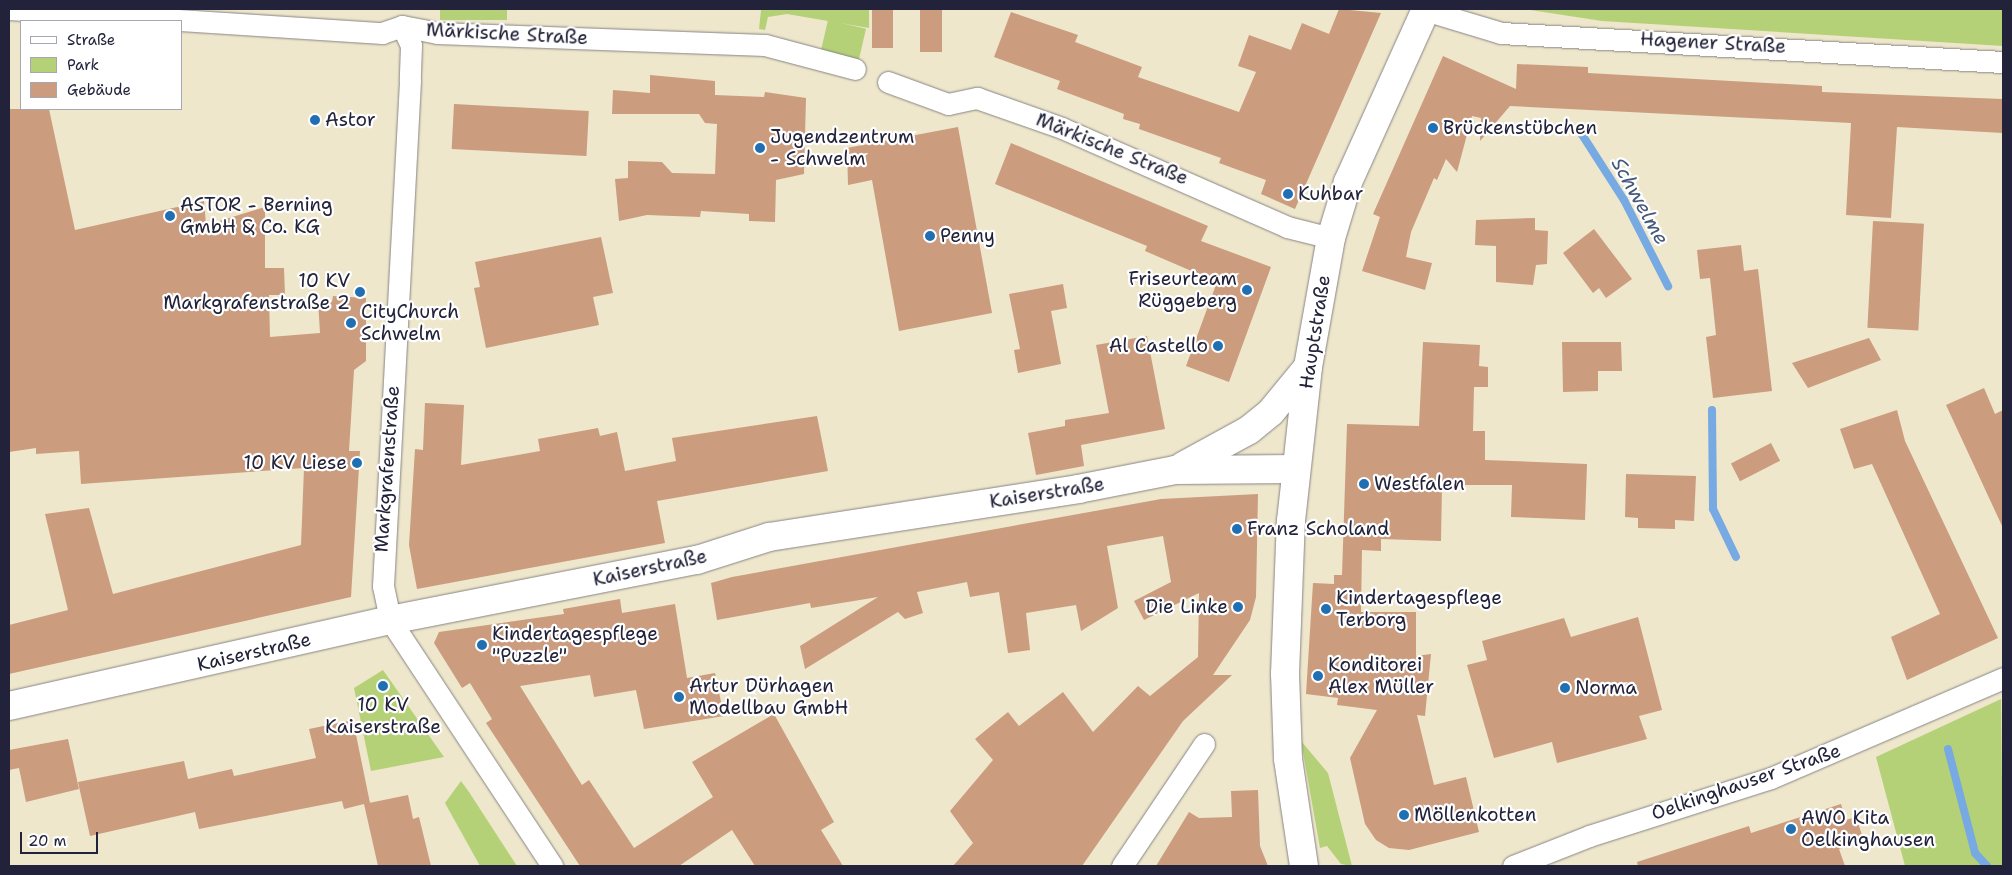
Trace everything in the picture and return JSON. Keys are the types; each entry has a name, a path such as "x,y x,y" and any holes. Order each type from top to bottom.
{"main road":[{"name":"Hauptstraße","path":"1304,866 1288,759 1285,674 1296,469 1308,367 1331,238 1374,118 1426,10"},
{"path":"1175,470 1249,430 1271,412 1308,367"},
{"name":"Kaiserstraße","path":"9,706 390,620 697,560 770,537 1078,489 1175,470 1296,469"}],"street":[{"name":"Märkische Straße","path":"9,9 180,20"},
{"name":"Hagener Straße","path":"1426,10 1501,33 2003,62"},
{"name":"Märkische Straße","path":"182,20 382,33 406,17 437,33 765,45 855,69"},
{"name":"Markgrafenstraße","path":"406,17 410,44 410,81 381,572 390,620 552,866"},
{"name":"Märkische Straße","path":"888,82 948,104 977,98 1037,119 1154,165 1287,227 1331,238"},
{"name":"Oelkinghauser Straße","path":"1513,866 1589,836 1771,778 2003,678"},
{"path":"1122,866 1204,744"}],"green space":[{"path":"440,9 507,9 507,20 440,20"},
{"path":"753,9 869,9 869,28 787,14 768,17 765,30 759,29 761,10"},
{"path":"1524,9 2003,9 2003,46 1602,21"},
{"path":"828,20 866,29 855,76 817,67"},
{"path":"383,670 444,757 371,771 354,688"},
{"path":"2001,699 2003,866 1905,866 1876,757"},
{"path":"1301,741 1328,773 1352,866 1341,864 1327,846 1320,848"},
{"path":"461,781 517,866 480,866 445,803"}],"building":[{"path":"872,9 893,9 893,48 872,48"},
{"path":"920,9 942,9 942,52 920,52"},
{"path":"1339,9 1381,13 1295,209 1261,194 1266,180 1219,163 1221,158 1139,129 1140,124 1123,119 1124,114 1057,89 1060,81 994,57 1011,12 1078,35 1075,42 1142,67 1138,77 1239,112 1256,72 1238,66 1249,35 1291,50 1302,23 1329,34"},
{"path":"1443,56 1516,89 1517,64 1588,67 1588,73 1822,86 1822,92 2003,99 2003,133 1897,127 1891,218 1846,215 1851,123 1510,106 1480,141 1481,118 1472,116 1457,172 1446,159 1437,180 1434,178 1411,232 1406,257 1432,263 1425,290 1362,271 1380,217 1373,214"},
{"name":"Jugendzentrum - Schwelm","path":"650,75 715,81 715,95 764,97 765,92 806,98 804,174 776,180 775,222 749,221 749,214 701,211 700,217 647,215 619,221 615,179 628,178 628,161 662,162 672,173 715,174 717,124 705,123 699,114 612,114 613,90 650,93"},
{"path":"454,104 589,111 586,156 452,149"},
{"path":"9,109 49,110 75,230 204,201 206,225 265,207 265,268 284,268 285,295 269,295 270,337 320,333 318,301 332,302 333,296 366,298 366,361 354,370 349,451 360,451 351,597 9,674 9,625 68,610 45,514 89,508 113,594 301,545 304,468 81,484 79,451 36,454 36,448 9,452"},
{"name":"Penny","path":"958,127 992,313 899,331 872,180 848,185 847,148"},
{"path":"1011,143 1208,226 1201,241 1271,267 1229,382 1186,366 1217,282 1145,251 1147,246 995,184"},
{"path":"1535,218 1535,230 1548,231 1547,264 1536,265 1533,285 1496,282 1496,246 1475,245 1476,220"},
{"path":"1873,221 1924,224 1918,331 1867,328"},
{"path":"1594,229 1632,279 1606,298 1599,288 1593,293 1563,253"},
{"path":"601,237 613,293 593,297 599,325 486,348 474,288 480,287 475,262"},
{"path":"1741,245 1744,271 1758,269 1772,391 1713,398 1706,337 1716,335 1710,278 1700,279 1697,250"},
{"path":"1063,284 1067,308 1051,311 1061,364 1018,373 1014,350 1020,349 1009,294"},
{"path":"1147,336 1165,429 1081,445 1084,466 1036,475 1028,433 1065,426 1065,420 1109,413 1096,345"},
{"path":"1869,338 1881,360 1808,388 1792,363"},
{"path":"1423,342 1480,345 1479,366 1488,367 1488,387 1474,387 1473,431 1485,431 1485,460 1587,464 1585,520 1511,517 1512,485 1442,485 1441,541 1381,539 1381,551 1362,550 1361,612 1416,612 1416,656 1431,654 1425,716 1417,715 1434,785 1466,777 1479,832 1409,850 1389,848 1376,840 1365,824 1350,758 1377,710 1337,705 1338,698 1306,694 1313,583 1334,584 1334,575 1342,575 1347,424 1419,426"},
{"path":"1562,342 1621,342 1622,371 1598,371 1598,391 1563,392"},
{"path":"1984,388 1995,414 2003,410 2003,528 1946,405"},
{"path":"425,403 464,405 461,465 540,451 538,439 598,428 600,436 617,432 625,471 676,461 672,438 817,416 828,471 657,501 665,543 417,589 409,545 415,449 423,450"},
{"path":"1897,410 1905,441 1998,638 1907,680 1891,637 1940,614 1872,464 1854,469 1840,429"},
{"path":"1771,443 1780,461 1740,481 1731,463"},
{"path":"1626,474 1696,476 1694,521 1675,520 1675,529 1638,528 1638,518 1625,517"},
{"path":"1258,494 1256,597 1250,620 1213,675 1232,675 1183,721 1082,866 953,866 973,843 950,811 993,760 975,739 1008,712 1019,726 1063,692 1093,732 1138,686 1150,696 1198,657 1199,593 1144,620 1134,601 1171,582 1163,536 1107,546 1118,608 1081,631 1076,605 1026,613 1030,650 1008,653 999,592 970,597 967,582 917,592 923,613 905,619 898,612 805,669 800,646 878,597 811,608 810,603 717,620 711,583 732,577 1161,499"},
{"path":"620,599 622,613 675,604 687,678 715,673 724,716 644,729 636,690 594,697 590,675 520,686 582,785 589,780 634,848 713,797 692,762 774,714 834,822 821,830 843,866 755,866 732,830 679,866 580,866 486,723 492,719 470,683 462,688 434,643 439,632 564,614 563,609"},
{"name":"Norma","path":"1638,617 1662,710 1639,716 1647,739 1557,763 1552,742 1494,758 1467,665 1487,660 1482,641 1564,618 1571,637"},
{"path":"353,720 370,803 408,795 413,819 419,817 431,866 378,866 364,804 344,809 342,801 199,829 195,812 90,836 78,782 184,761 188,779 232,769 234,776 316,758 309,729"},
{"path":"68,739 79,789 26,802 19,768 9,770 9,750"},
{"path":"1258,790 1260,846 1268,866 1156,866 1189,812 1199,818 1232,817 1231,791"},
{"path":"1841,804 1846,820 1856,817 1864,841 1839,849 1845,866 1638,866 1637,862 1749,826 1751,833"}],"waterway":[{"name":"Schwelme","path":"1581,133 1624,200 1668,286"},
{"name":"Schwelme","path":"1712,410 1713,509 1736,557"},
{"name":"Schwelme","path":"1948,749 1975,853 1987,866"}],"place":[{"name":"Astor","path":"315,120"},
{"name":"Brückenstübchen","path":"1433,128"},
{"name":"Jugendzentrum - Schwelm","path":"760,148"},
{"name":"Kuhbar","path":"1288,194"},
{"name":"ASTOR - Berning GmbH & Co. KG","path":"170,216"},
{"name":"Penny","path":"930,236"},
{"name":"Friseurteam Rüggeberg","path":"1247,290"},
{"name":"10 KV Markgrafenstraße 2","path":"360,292"},
{"name":"CityChurch Schwelm","path":"351,323"},
{"name":"Al Castello","path":"1218,346"},
{"name":"10 KV Liese","path":"357,463"},
{"name":"Westfalen","path":"1364,484"},
{"name":"Franz Scholand","path":"1237,529"},
{"name":"Die Linke","path":"1238,607"},
{"name":"Kindertagespflege Terborg","path":"1326,609"},
{"name":"Kindertagespflege \"Puzzle\"","path":"482,645"},
{"name":"Konditorei Alex Müller","path":"1318,676"},
{"name":"10 KV Kaiserstraße","path":"383,686"},
{"name":"Norma","path":"1565,688"},
{"name":"Artur Dürhagen Modellbau GmbH","path":"679,697"},
{"name":"Möllenkotten","path":"1404,815"},
{"name":"AWO Kita Oelkinghausen","path":"1791,829"}]}
